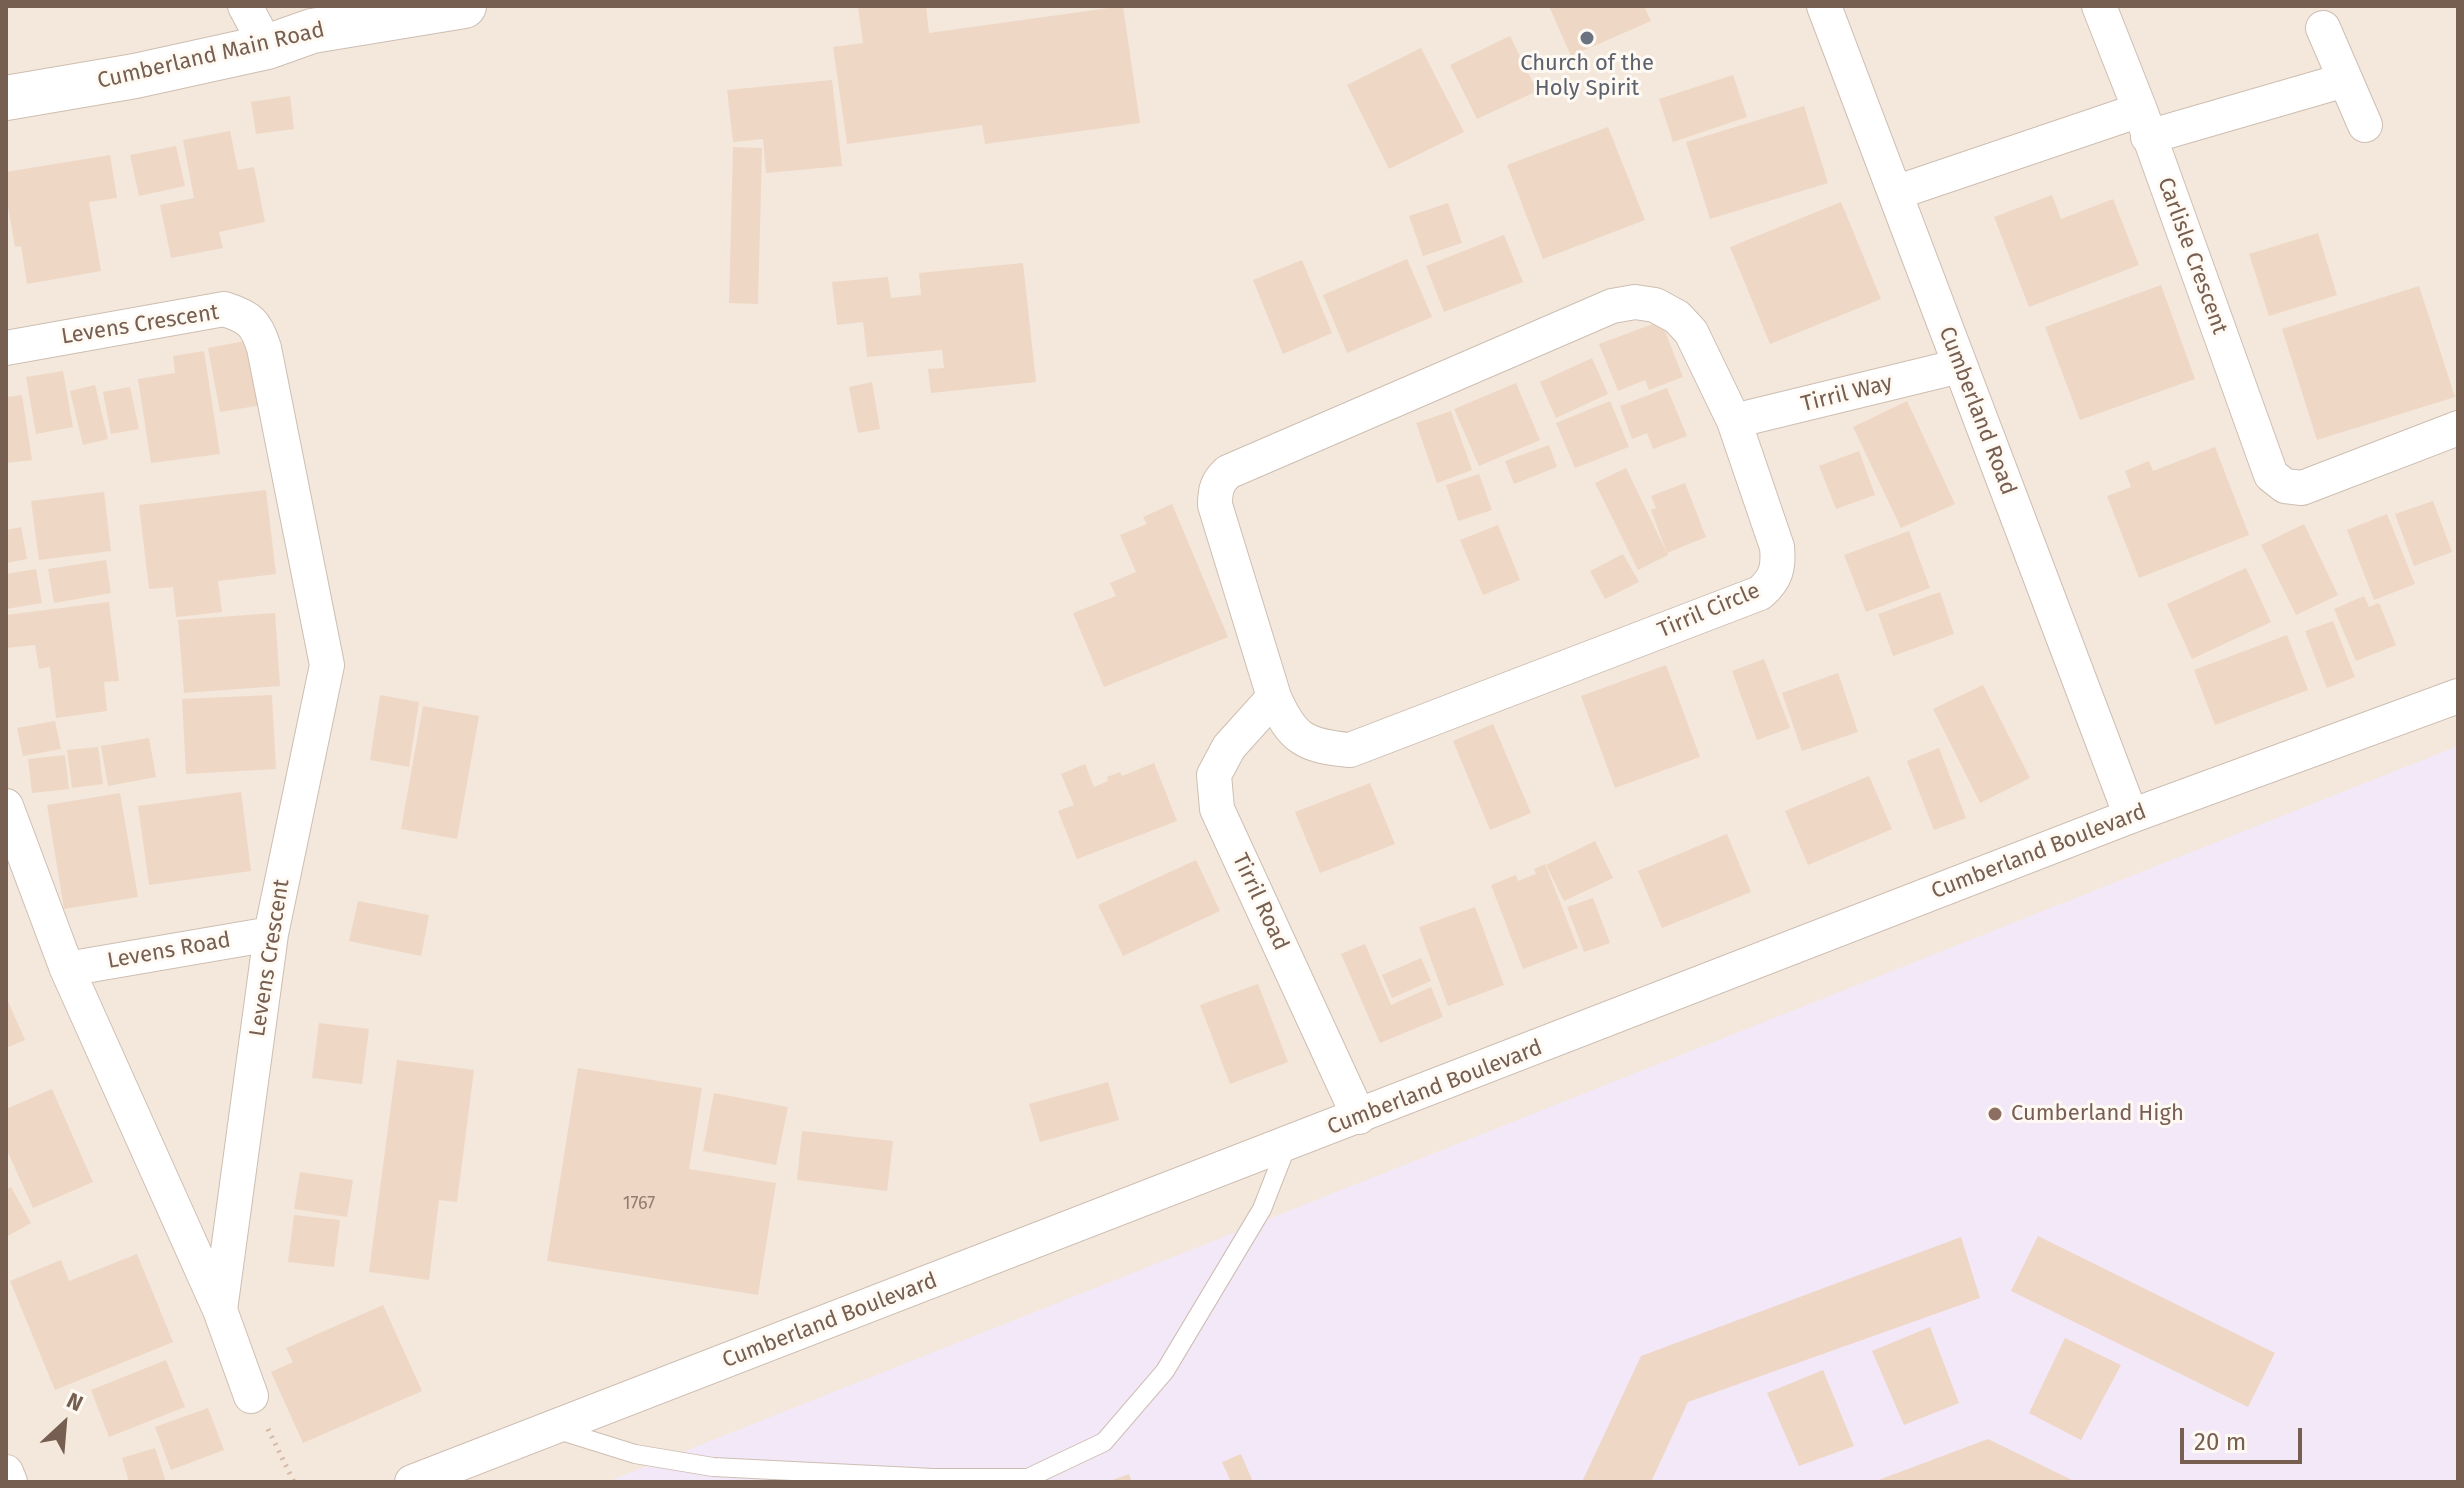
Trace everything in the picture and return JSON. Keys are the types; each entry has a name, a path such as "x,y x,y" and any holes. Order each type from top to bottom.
{"street":[{"path":"245,6 267,47"},
{"name":"Cumberland Main Road","path":"6,98 135,76 267,47 306,19 464,6"},
{"name":"Cumberland Road","path":"1824,6 2131,816"},
{"name":"Carlisle Crescent","path":"2099,6 2271,475 2285,486 2302,488 2458,428"},
{"path":"2323,28 2365,125"},
{"path":"1895,193 2144,123 2345,80"},
{"name":"Tirril Circle","path":"1635,302 1655,305 1677,317 1691,332 1734,421 1777,547 1778,563 1774,581 1760,593 1350,750 1325,748 1303,741 1285,722 1274,697 1215,505 1219,480 1228,472 1612,306 1635,302"},
{"name":"Levens Crescent","path":"6,348 224,309 243,315 258,328 327,665 271,934 220,1310"},
{"name":"Tirril Way","path":"1734,421 1960,366"},
{"name":"Cumberland Boulevard","path":"412,1482 2131,816 2458,696"},
{"name":"Tirril Road","path":"1274,697 1229,747 1214,775 1217,809 1359,1117"},
{"path":"6,806 67,969 220,1310 251,1396"},
{"name":"Levens Road","path":"67,969 271,934"},
{"path":"6,1472 10,1482"}],"lane":[{"path":"552,1428 635,1454 713,1467 933,1478 1028,1478 1104,1442 1165,1371 1262,1209 1287,1145"}],"path":[{"path":"251,1396 294,1482"}],"shaded area":[{"path":"6,6 2458,6 2458,1482 6,1482"},
{"name":"Cumberland High","path":"2458,746 2458,1482 607,1482"}],"building":[{"path":"926,6 929,33 1123,6 1140,123 985,144 982,125 847,144 833,47 863,43 858,8"},
{"name":"Church of the Holy Spirit","path":"1549,6 1644,6 1651,21 1571,56"},
{"path":"1510,36 1537,91 1477,119 1450,65"},
{"path":"1421,48 1464,132 1389,169 1347,85"},
{"path":"1733,75 1747,117 1673,142 1659,99"},
{"path":"832,80 842,166 766,173 763,139 733,142 727,90"},
{"path":"290,96 294,129 256,134 251,102"},
{"path":"1804,106 1828,183 1710,219 1686,142"},
{"path":"1608,127 1645,220 1543,259 1507,165"},
{"path":"230,131 238,170 254,167 265,222 219,232 223,248 171,258 160,205 194,198 183,140"},
{"path":"176,146 185,186 139,196 130,155"},
{"path":"733,147 762,148 758,304 729,303"},
{"path":"110,155 117,198 89,202 101,271 27,284 21,246 15,247 6,195 6,172"},
{"path":"2052,195 2061,219 2113,199 2139,265 2029,307 1994,217"},
{"path":"1841,202 1881,299 1770,344 1730,247"},
{"path":"1448,203 1462,243 1423,256 1409,216"},
{"path":"2318,233 2337,295 2269,316 2249,254"},
{"path":"1504,235 1523,282 1444,312 1426,266"},
{"path":"1407,259 1432,317 1347,353 1323,295"},
{"path":"1302,260 1332,333 1283,354 1253,280"},
{"path":"1023,263 1036,382 931,393 928,369 944,368 942,350 867,357 863,322 837,325 832,282 888,277 891,298 921,295 919,273"},
{"path":"2161,285 2195,379 2080,420 2045,327"},
{"path":"2419,286 2455,397 2317,440 2282,329"},
{"path":"1661,321 1683,377 1649,390 1645,380 1618,391 1599,344"},
{"path":"250,340 262,405 220,412 208,348"},
{"path":"204,351 220,454 151,463 138,379 175,373 173,356"},
{"path":"1592,358 1608,394 1556,418 1540,382"},
{"path":"63,371 73,427 36,434 26,377"},
{"path":"872,382 880,429 858,433 849,387"},
{"path":"1516,383 1540,440 1479,466 1454,409"},
{"path":"95,385 108,439 83,445 70,391"},
{"path":"130,387 139,429 111,434 103,392"},
{"path":"1667,388 1687,436 1653,449 1647,433 1632,439 1620,406"},
{"path":"22,395 32,460 6,463 6,397"},
{"path":"1610,401 1629,447 1575,468 1556,423"},
{"path":"1907,401 1955,504 1901,528 1853,427"},
{"path":"1451,411 1472,470 1437,483 1416,423"},
{"path":"1549,445 1557,467 1514,484 1505,461"},
{"path":"2215,447 2249,535 2139,578 2107,496 2131,487 2125,471 2149,461 2153,471"},
{"path":"1859,451 1875,495 1836,509 1819,466"},
{"path":"1626,468 1668,555 1638,570 1595,483"},
{"path":"1479,474 1492,510 1458,521 1446,485"},
{"path":"1685,483 1706,537 1667,553 1651,510 1656,508 1651,496"},
{"path":"266,490 276,574 218,581 222,612 176,617 173,587 149,589 139,505"},
{"path":"104,492 111,551 39,560 31,501"},
{"path":"2433,501 2452,552 2414,566 2395,514"},
{"path":"1172,504 1228,637 1104,687 1073,613 1116,596 1110,583 1136,572 1120,535 1147,524 1143,517"},
{"path":"2387,514 2415,584 2374,600 2347,530"},
{"path":"2304,524 2338,595 2296,615 2261,545"},
{"path":"1498,525 1520,580 1483,595 1460,540"},
{"path":"21,527 27,559 6,563 6,530"},
{"path":"1909,531 1930,588 1866,612 1844,555"},
{"path":"1623,554 1639,582 1605,599 1590,571"},
{"path":"106,560 111,593 54,603 48,569"},
{"path":"2246,568 2271,622 2192,659 2167,604"},
{"path":"36,569 42,603 6,609 6,574"},
{"path":"1940,592 1954,634 1893,656 1878,614"},
{"path":"2364,596 2369,607 2379,603 2396,645 2356,661 2334,609"},
{"path":"109,602 119,681 104,682 107,711 56,718 50,667 39,669 35,645 6,648 6,615"},
{"path":"275,613 280,686 184,693 178,620"},
{"path":"2333,621 2355,677 2327,688 2305,631"},
{"path":"2287,635 2308,690 2215,725 2194,670"},
{"path":"1764,659 1790,728 1757,740 1732,671"},
{"path":"1666,665 1700,757 1615,788 1581,696"},
{"path":"1838,673 1858,732 1802,751 1782,693"},
{"path":"1983,685 2030,778 1980,803 1933,709"},
{"path":"272,695 276,769 186,774 182,699"},
{"path":"380,695 419,702 409,767 370,760"},
{"path":"423,706 479,716 457,839 401,829"},
{"path":"55,721 61,749 23,756 17,728"},
{"path":"1493,724 1531,813 1490,830 1453,741"},
{"path":"149,738 156,777 108,786 101,746"},
{"path":"98,747 103,784 72,788 67,750"},
{"path":"1939,748 1966,818 1934,830 1907,761"},
{"path":"65,755 69,789 32,793 28,759"},
{"path":"1154,763 1177,821 1077,859 1058,811 1074,805 1061,774 1085,764 1094,787 1108,781 1107,777 1120,772 1122,776"},
{"path":"1869,776 1892,829 1808,865 1785,811"},
{"path":"1370,783 1395,844 1320,873 1295,812"},
{"path":"241,792 251,871 149,885 138,806"},
{"path":"120,793 138,897 64,909 47,805"},
{"path":"1727,834 1751,892 1662,928 1638,871"},
{"path":"1595,841 1613,878 1564,901 1546,865"},
{"path":"1196,860 1220,911 1123,956 1098,905"},
{"path":"1545,864 1578,948 1523,969 1491,885 1516,875 1518,881 1536,874 1534,869"},
{"path":"1593,898 1610,943 1584,952 1567,907"},
{"path":"358,901 429,915 421,956 349,941"},
{"path":"1475,907 1504,985 1448,1006 1419,927"},
{"path":"1365,944 1391,1005 1431,987 1443,1017 1380,1043 1341,954"},
{"path":"1421,958 1431,981 1392,998 1382,975"},
{"path":"1258,984 1288,1062 1230,1084 1200,1005"},
{"path":"6,997 25,1040 6,1048"},
{"path":"319,1023 369,1029 362,1084 312,1078"},
{"path":"397,1060 474,1070 457,1202 439,1200 429,1280 369,1272"},
{"path":"578,1068 702,1088 689,1169 776,1183 758,1295 547,1261"},
{"path":"1108,1082 1119,1120 1040,1142 1029,1104"},
{"path":"52,1089 93,1182 33,1208 6,1148 6,1109"},
{"path":"714,1093 788,1107 776,1165 703,1151"},
{"path":"802,1131 893,1141 887,1191 797,1180"},
{"path":"300,1172 353,1180 347,1217 294,1209"},
{"path":"11,1187 31,1223 6,1237 6,1190"},
{"path":"294,1215 340,1220 334,1267 288,1262"},
{"path":"2038,1236 2275,1353 2248,1407 2011,1291"},
{"path":"1961,1237 1980,1298 1688,1402 1651,1482 1582,1482 1641,1356"},
{"path":"137,1254 173,1342 55,1390 10,1281 61,1260 69,1281"},
{"path":"383,1305 422,1391 303,1443 271,1372 293,1362 286,1348"},
{"path":"1930,1327 1959,1403 1904,1425 1872,1351"},
{"path":"2065,1338 2121,1365 2081,1440 2029,1413"},
{"path":"166,1360 185,1407 109,1437 91,1390"},
{"path":"1823,1370 1854,1446 1799,1466 1767,1393"},
{"path":"208,1408 224,1450 171,1470 155,1427"},
{"path":"1988,1439 2076,1482 1873,1482"},
{"path":"155,1448 166,1482 129,1482 122,1458"},
{"path":"1241,1454 1253,1482 1231,1482 1222,1462"},
{"path":"1129,1474 1132,1482 1107,1482"}],"place":[{"name":"Church of the Holy Spirit","path":"1587,38"},
{"name":"Cumberland High","path":"1995,1114"}]}
